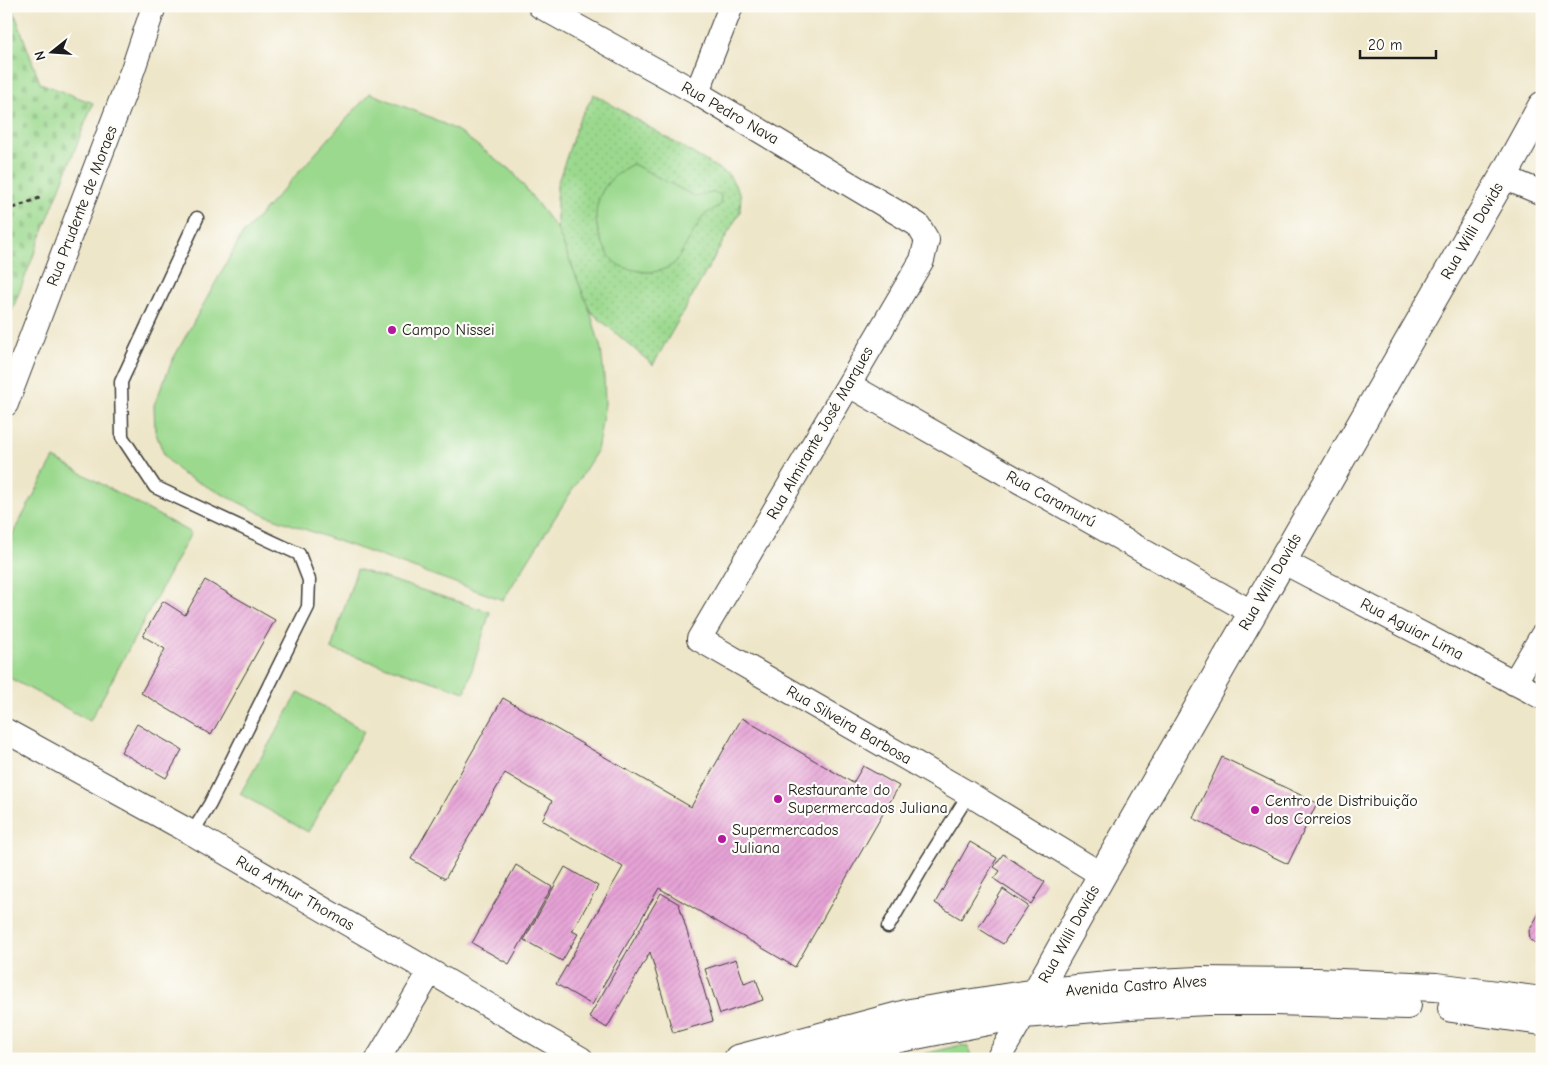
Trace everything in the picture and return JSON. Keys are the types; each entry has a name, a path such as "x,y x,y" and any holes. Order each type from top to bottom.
{"main road":[{"name":"Rua Willi Davids","path":"1031,1003 1102,875 1542,106"},
{"name":"Avenida Castro Alves","path":"1436,996 1542,1022"},
{"name":"Avenida Castro Alves","path":"738,1059 825,1050 900,1038 1031,1003 1130,1005 1206,1001 1436,996 1542,1001"}],"street":[{"name":"Rua Prudente de Moraes","path":"6,404 133,69 154,6"},
{"name":"Rua Pedro Nava","path":"540,6 697,94 918,225"},
{"path":"697,94 731,6"},
{"path":"1503,177 1542,193"},
{"name":"Rua Almirante José Marques","path":"699,639 922,260 927,240 918,225"},
{"name":"Rua Caramurú","path":"848,385 1253,613"},
{"name":"Rua Aguiar Lima","path":"1282,560 1542,697"},
{"path":"1514,683 1542,636"},
{"name":"Rua Silveira Barbosa","path":"699,639 969,794 1102,875"},
{"name":"Rua Arthur Thomas","path":"6,731 192,834 582,1059"},
{"path":"378,1059 430,972"},
{"name":"Rua Willi Davids","path":"998,1059 1031,1003"}],"lane":[{"path":"192,834 214,795 308,607 309,580 299,554 155,486 122,437 121,382 197,218"},
{"path":"888,927 969,794"}],"path":[{"path":"6,211 42,196"}],"green space":[{"path":"6,6 12,6 40,83 93,103 6,326"},
{"name":"Campo Nissei","path":"370,93 430,117 458,131 513,172 557,229 590,311 601,349 605,404 597,451 503,600 262,514 182,474 165,457 155,431 154,405 173,359 242,235"},
{"path":"594,94 729,175 741,195 740,212 653,365 590,311 557,229 557,185 579,120"},
{"path":"633,164 696,197 712,193 721,195 720,205 703,216 675,263 661,270 646,272 628,269 619,265 606,251 598,230 596,218 600,196 613,178"},
{"path":"54,458 191,533 90,721 6,676 6,546"},
{"path":"357,569 490,612 465,692 331,649"},
{"path":"299,692 364,731 308,832 240,794"},
{"path":"961,1045 968,1047 972,1059 904,1059"}],"building":[{"path":"205,580 275,620 211,735 141,693 165,649 143,636 163,601 185,615"},
{"name":"Supermercados Juliana","path":"503,698 691,807 742,718 853,783 863,766 899,786 795,967 659,888 592,1005 556,984 623,867 542,820 552,801 505,773 445,879 411,859"},
{"path":"137,724 182,750 166,778 121,752"},
{"name":"Centro de Distribuição dos Correios","path":"1222,757 1317,803 1288,864 1193,818"},
{"path":"970,842 997,858 961,919 935,903"},
{"path":"1003,854 1045,882 1031,904 994,879 1000,871 994,867"},
{"path":"516,865 552,887 509,964 472,943"},
{"path":"565,867 598,886 572,931 578,934 562,961 524,940"},
{"path":"1003,889 1028,906 1003,944 978,928"},
{"path":"661,893 679,904 713,1021 673,1033 650,952 607,1028 589,1017"},
{"path":"1542,908 1542,946 1530,940 1529,931"},
{"path":"736,959 744,983 756,979 763,1000 720,1014 705,969"}],"place":[{"name":"Campo Nissei","path":"392,330"},
{"name":"Restaurante do Supermercados Juliana","path":"778,799"},
{"name":"Centro de Distribuição dos Correios","path":"1255,810"},
{"name":"Supermercados Juliana","path":"722,839"}]}
